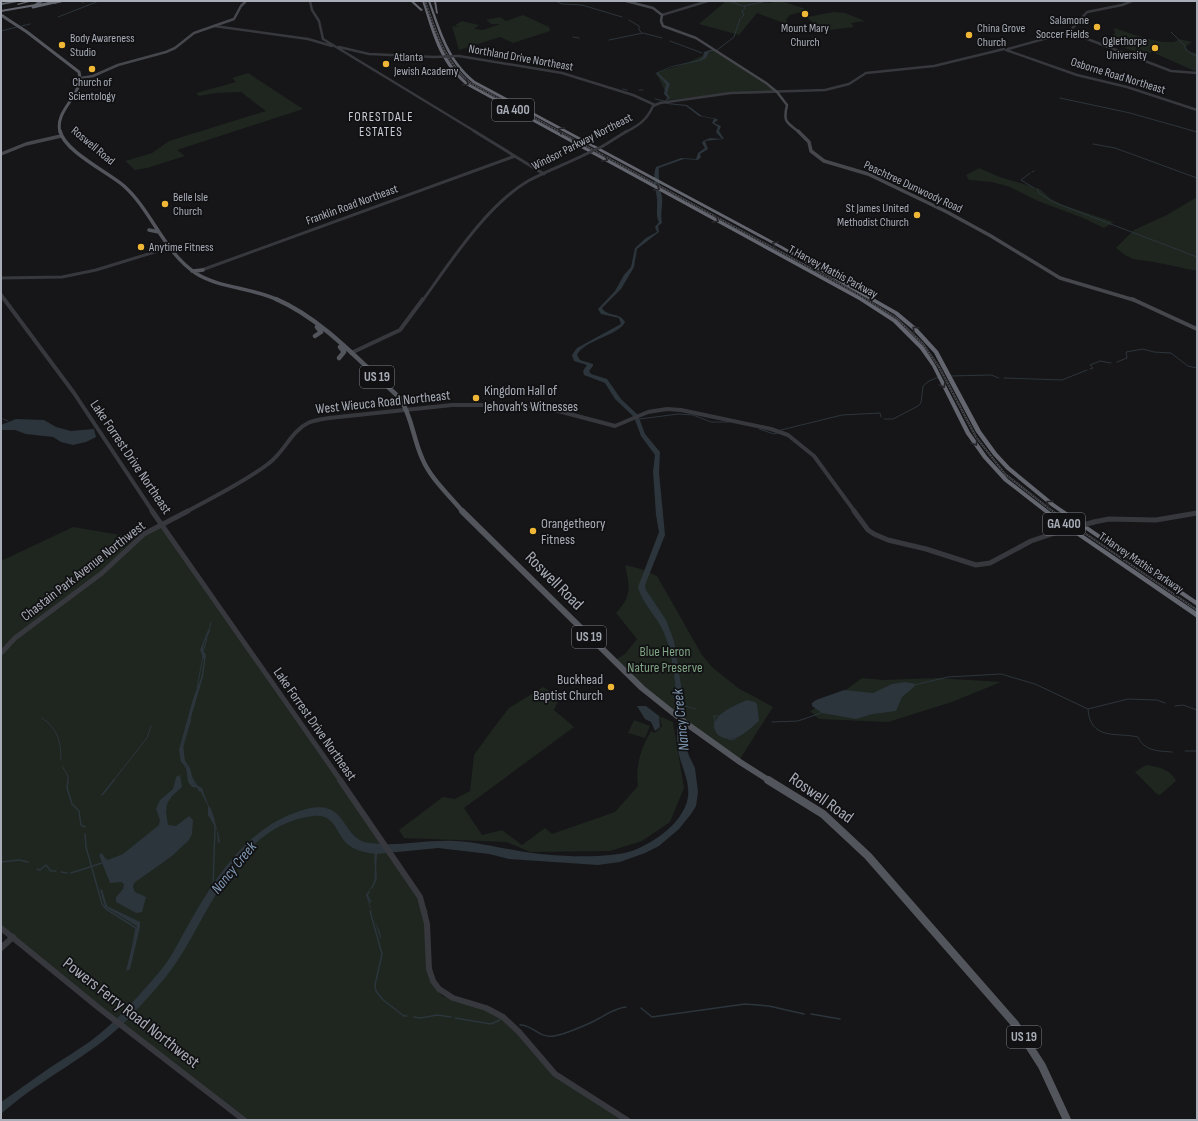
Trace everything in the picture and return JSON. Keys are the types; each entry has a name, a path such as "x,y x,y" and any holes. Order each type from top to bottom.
{"highway":[{"path":"1,4 24,1"},
{"path":"2,13 32,1"},
{"path":"2,13 39,1"},
{"path":"2,13 47,1"},
{"path":"2,13 59,1"},
{"path":"2,13 66,1"},
{"path":"412,1 422,10"},
{"path":"419,1 436,39"},
{"name":"T Harvey Mathis Parkway","path":"423,1 436,39 448,65 467,84 875,307 907,331 931,361 955,409 978,449 998,472 1066,526 1197,615"},
{"name":"T Harvey Mathis Parkway","path":"429,1 449,52 459,70 478,85 671,190 781,247 885,306 916,329 940,358 989,447 1024,483 1058,509 1197,604"},
{"path":"434,1 449,52"}],"main road":[{"path":"2,13 75,69 81,78 93,76 118,65 166,52 177,46 192,34 236,17 238,8 246,1"},
{"name":"Peachtree Dunwoody Road","path":"626,1 653,8 662,15 661,21 665,27 691,35 766,83 777,92 787,106 784,117 786,122 805,137 809,142 811,151 822,160 872,175 957,217 1060,278 1133,299 1197,329"},
{"name":"Roswell Road","path":"81,78 80,83 61,117 59,126 62,136 71,146 124,186 171,247 178,259 194,272"},
{"path":"1,154 26,144 62,136"},
{"path":"154,225 149,230 159,232"},
{"path":"194,272 203,270"},
{"name":"US 19","path":"194,272 216,281 256,291 294,308 316,322 401,398 408,412"},
{"path":"240,287 250,285 256,291"},
{"path":"316,322 315,324 321,332 315,336 322,334 331,335"},
{"path":"340,343 338,345 344,352 341,358 358,359"},
{"name":"Roswell Road","path":"408,412 417,446 430,472 466,515 626,673 687,724 740,762 813,808 854,842 1015,1024 1043,1068 1067,1120"}],"street":[{"path":"310,1 312,10 319,21 322,38 544,174"},
{"path":"662,15 708,1"},
{"path":"1012,49 1068,32 1087,12 1122,5 1132,1"},
{"name":"Northland Drive Northeast","path":"214,26 308,39 335,47 369,54 434,57 459,56 562,73 634,95 655,105"},
{"path":"1068,32 1171,71 1197,73"},
{"name":"Osborne Road Northeast","path":"777,92 825,90 849,84 866,73 934,66 1005,49 1012,49 1077,75 1127,87 1197,110"},
{"path":"655,105 731,93 777,92"},
{"name":"Windsor Parkway Northeast","path":"351,353 388,337 400,330 464,243 499,203 520,186 603,146 643,122 648,117 651,108 655,105"},
{"name":"Franklin Road Northeast","path":"203,270 515,156"},
{"path":"1,278 62,277 96,270 171,247"},
{"name":"Lake Forrest Drive Northeast","path":"1,294 72,392 422,899 428,926 428,969 440,990 452,999 485,1008 503,1017 540,1059 557,1075 627,1120"},
{"name":"West Wieuca Road Northeast","path":"162,524 234,486 268,464 282,451 298,429 309,422 329,418 408,412 454,405 534,405 615,426 646,413 660,410 681,410 782,432 793,438 814,456 872,533 888,540 931,551 967,564 980,565 990,563 1031,541 1094,522 1108,519 1156,520 1197,513"},
{"name":"Chastain Park Avenue Northwest","path":"1,653 15,638 109,568 139,538 162,524"},
{"name":"Powers Ferry Road Northwest","path":"1,928 108,1015 123,1025 244,1120"},
{"path":"1,948 13,937"}],"green space":[{"path":"726,1 770,3 781,1 809,10 790,15 786,20 789,25 757,13 739,35 699,24"},
{"path":"834,12 845,13 865,21 851,23 854,27 821,31 807,17"},
{"path":"523,15 549,27 550,31 513,43 500,37 459,50 452,26 459,27 455,25 462,21 479,25 474,29 483,30 500,24 491,24 486,20 500,17 506,21"},
{"path":"1114,28 1158,41 1174,42 1179,39 1192,42 1185,47 1190,52 1197,53 1197,72 1152,52 1145,55 1127,49 1125,47 1133,44 1130,41 1122,38 1110,38 1115,33"},
{"path":"714,50 778,93 724,94 667,100 663,86 655,73 687,63"},
{"path":"248,73 303,109 177,150 185,156 147,168 135,170 125,161 152,153 169,141 266,111 241,92 216,93 199,96 196,93 236,82 232,78"},
{"path":"979,168 1000,177 1040,189 1051,199 1063,205 1114,222 1104,228 1083,218 1038,201 1010,187 992,182 969,180 966,175"},
{"path":"1197,197 1197,271 1133,259 1116,248 1134,230 1167,215"},
{"path":"160,523 413,887 428,911 427,946 429,979 442,996 489,1010 507,1022 553,1074 623,1117 621,1120 248,1120 182,1072 1,927 1,561 73,527 139,538"},
{"name":"Blue Heron Nature Preserve","path":"625,565 641,569 657,576 702,655 712,667 738,688 773,707 740,759 675,712 615,660 625,654 637,639 616,613 625,601 629,586"},
{"path":"862,678 883,680 937,678 1001,682 952,702 888,722 819,719 810,711 839,695"},
{"path":"543,687 560,697 554,710 574,727 464,808 482,835 502,830 522,845 545,828 552,834 615,812 638,786 637,771 640,757 644,744 651,731 655,733 662,726 659,716 673,722 684,788 670,822 642,841 610,851 530,852 507,842 404,838 399,830 443,797 455,799 470,791 474,755 509,708"},
{"path":"634,720 650,726 645,738 628,733"},
{"path":"1146,765 1154,766 1167,771 1176,781 1160,795 1157,794 1135,772"}],"water":[{"path":"718,50 709,52 706,58 700,61 671,67 658,73 670,84 667,93 670,98 666,101 667,103 687,105 702,116 717,119 718,120 714,123 721,126 719,131 724,139 705,141 708,149 700,154 701,157 698,160 684,159 659,168 662,200 662,223 658,226 659,232 637,249 634,267 621,289 602,308 607,313 620,317 625,322 622,327 616,331 587,345 577,355 580,360 593,364 589,371 591,374 607,379 621,399 638,415 645,434 660,452 659,472 665,535 645,585 646,590 666,620 674,641 683,698 685,743 695,768 698,792 696,806 679,829 659,846 620,862 598,865 509,859 489,854 438,848 377,854 375,882 367,895 373,916 366,895 374,883 376,854 362,852 350,846 345,842 335,826 327,818 313,816 288,823 266,835 247,852 216,894 173,968 129,1018 99,1044 16,1101 1,1114 1,1102 79,1049 106,1029 123,1013 165,965 205,896 228,863 256,835 289,815 309,808 323,807 333,811 340,817 359,840 370,843 391,844 456,841 478,843 541,854 573,856 620,854 632,851 649,843 661,835 680,817 687,802 688,785 677,745 676,693 672,662 664,633 658,621 643,599 638,587 659,532 656,515 653,471 655,455 641,436 634,417 615,399 605,383 584,375 583,371 587,365 574,361 572,355 577,348 621,324 619,318 601,314 598,309 615,291 624,275 631,267 635,248 646,238 657,232 655,227 659,222 657,216 657,199 654,179 656,167 681,158 696,159 698,153 705,148 702,143 703,141 710,138 722,139 716,132 718,127 712,123 714,119 699,116 686,106 667,104 663,102 668,98 664,94 666,84 656,73 672,66 699,60 703,57 704,52"},
{"path":"16,419 44,420 56,427 71,431 94,429 96,437 86,442 73,445 61,442 53,437 26,434 15,430 1,430 1,425"},
{"path":"208,630 210,631 204,643 203,651 206,655 203,677 183,744 185,761 190,768 194,784 202,788 215,821 220,842 218,843 217,830 208,815 208,806 199,788 192,787 188,782 186,766 181,762 179,750 193,699 201,678 204,660 200,650"},
{"path":"905,682 915,684 915,686 902,697 896,711 873,714 856,719 822,713 812,706 812,703 816,700 844,690 873,693 892,684"},
{"path":"747,700 757,704 759,721 745,733 735,738 729,739 718,735 715,729 715,723 722,713"},
{"path":"637,706 646,706 659,716 660,727 655,731 651,722 645,719"},
{"path":"180,775 182,787 172,796 167,804 166,812 168,825 176,826 189,816 193,820 192,834 189,840 172,856 134,883 133,887 135,892 146,897 142,912 136,913 116,902 116,897 123,889 124,884 121,882 110,883 99,855 102,853 108,860 123,854 159,825 160,820 156,809 160,800 173,789 176,777"},
{"path":"102,889 107,906 140,922 130,969 126,971 137,926 105,907 100,890"},
{"path":"374,919 380,934 381,940"}],"waterway":[{"path":"58,17 99,1"},
{"path":"556,1 562,4 582,5 622,17"},
{"name":"Nancy Creek","path":"729,1 743,6"},
{"name":"Nancy Creek","path":"717,50 734,37 740,19 744,15 742,11 745,8 744,6 767,1"},
{"path":"629,20 639,26 639,30 642,33"},
{"path":"22,26 30,24"},
{"path":"1,31 17,27"},
{"path":"1171,32 1185,46 1186,50 1197,57"},
{"path":"609,40 643,33 662,38"},
{"path":"573,37 579,38"},
{"path":"670,41 702,53"},
{"path":"623,89 627,90"},
{"path":"1060,98 1130,113 1197,132"},
{"path":"655,99 664,101"},
{"path":"1093,144 1115,148 1197,178"},
{"path":"1030,173 1021,180 1034,188"},
{"path":"1037,189 1039,193 1053,202 1197,257"},
{"path":"1117,362 1127,358 1126,352 1143,349 1154,352 1171,353 1188,366 1197,368"},
{"path":"1090,369 1093,368 1090,365 1100,361 1111,363"},
{"path":"1004,378 1062,380 1087,370"},
{"path":"950,376 991,375 999,378"},
{"path":"884,419 893,419 918,406 921,403 923,386 929,381 939,377"},
{"path":"781,430 842,415 880,413 881,417"},
{"path":"640,419 678,414 693,415 711,422 729,422"},
{"path":"3,419 8,421"},
{"path":"759,429 774,434 777,433"},
{"path":"209,631 211,622"},
{"path":"203,653 207,638"},
{"path":"197,688 203,656"},
{"path":"914,685 948,677 1001,674 1035,684 1088,709"},
{"path":"1088,709 1128,699 1157,700 1165,703"},
{"path":"1175,706 1183,705 1197,710"},
{"path":"685,706 696,709"},
{"path":"1088,709 1090,719 1099,731 1138,737 1148,748 1157,751 1172,752"},
{"path":"772,722 798,721 821,713"},
{"path":"717,733 714,727 715,718 713,716 719,716"},
{"path":"42,718 52,727 58,736 61,760"},
{"path":"183,746 191,719"},
{"path":"113,781 147,738 151,726"},
{"path":"728,739 733,740 736,738"},
{"path":"1185,751 1197,751"},
{"path":"183,763 188,771"},
{"path":"62,766 68,776 68,780"},
{"path":"192,777 194,781"},
{"path":"68,780 67,788 72,804 79,811 81,825 85,827"},
{"path":"102,795 114,780"},
{"path":"193,780 200,791"},
{"path":"210,808 214,820"},
{"path":"213,887 215,827"},
{"path":"85,834 86,847 91,866"},
{"path":"372,888 376,879 375,852"},
{"path":"1,862 19,860 28,862"},
{"path":"91,866 102,863"},
{"path":"37,869 40,870 46,865 51,871 56,871"},
{"path":"71,873 91,866"},
{"path":"91,866 102,904 106,909 136,928 133,946"},
{"path":"61,872 67,873"},
{"path":"369,892 367,895 371,902"},
{"path":"370,911 382,954 375,985 376,991 383,1000 404,1016 407,1016"},
{"path":"641,1008 652,1017 745,1004 769,1006 804,1014"},
{"path":"520,1025 529,1027 543,1035 554,1036 576,1029 615,1010 626,1007"},
{"path":"811,1014 840,1019"},
{"path":"414,1017 420,1018 437,1015 451,1017"},
{"path":"455,1018 491,1024 500,1020"}],"railway":[{"path":"425,1 437,35 447,56 470,83 854,292 896,318 923,344 939,367 976,437 1005,474 1051,510 1197,610"}],"place":[{"name":"Mount Mary Church","path":"805,14"},
{"name":"Salamone Soccer Fields","path":"1097,27"},
{"name":"China Grove Church","path":"969,35"},
{"name":"Body Awareness Studio","path":"62,45"},
{"name":"Oglethorpe University","path":"1155,48"},
{"name":"Atlanta Jewish Academy","path":"386,64"},
{"name":"Church of Scientology","path":"92,69"},
{"name":"Belle Isle Church","path":"165,204"},
{"name":"St James United Methodist Church","path":"917,215"},
{"name":"Anytime Fitness","path":"141,247"},
{"name":"Kingdom Hall of Jehovah’s Witnesses","path":"476,398"},
{"name":"Orangetheory Fitness","path":"533,531"},
{"name":"Buckhead Baptist Church","path":"611,687"}],"district":[{"name":"FORESTDALE ESTATES","path":"381,124"}]}
